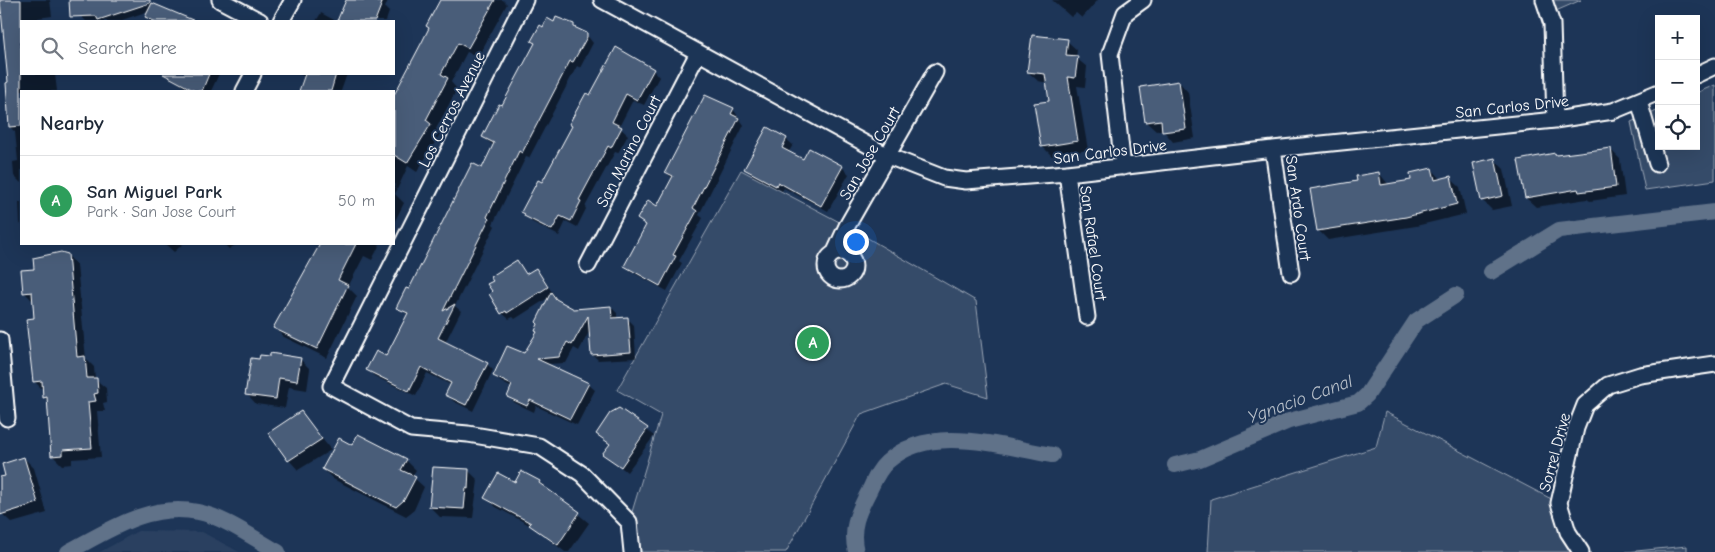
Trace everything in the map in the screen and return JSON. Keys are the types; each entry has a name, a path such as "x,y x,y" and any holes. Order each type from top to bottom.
{"street":[{"path":"220,0 258,20"},
{"path":"283,20 293,0"},
{"name":"Los Cerros Avenue","path":"525,0 331,386 410,430 468,434 539,446 582,474 630,522 632,552"},
{"name":"San Carlos Drive","path":"602,0 888,156 944,178 966,181 1067,173 1273,149 1555,120 1613,112 1655,94"},
{"path":"1123,167 1110,54 1124,13 1144,0"},
{"path":"1544,0 1552,24 1555,120"},
{"name":"San Marino Court","path":"588,265 698,53"},
{"path":"1700,73 1715,66"},
{"name":"San Jose Court","path":"836,252 847,226 935,72"},
{"path":"245,90 252,75"},
{"path":"1639,101 1657,164"},
{"name":"San Ardo Court","path":"1273,149 1291,273"},
{"name":"San Rafael Court","path":"1067,173 1087,317"},
{"path":"0,340 7,418"},
{"name":"Sorrel Drive","path":"1581,552 1568,532 1559,503 1576,428 1585,405 1608,385 1640,375 1715,364"}],"shaded area":[{"path":"1544,0 1581,0 1549,14"},
{"path":"1715,85 1715,180 1645,190 1631,122 1655,112 1655,150 1700,150 1700,91"},
{"path":"741,170 847,226 976,301 988,397 946,384 861,414 786,552 632,552 629,522 661,415 617,390"},
{"path":"1385,412 1559,503 1581,552 1208,552 1211,499 1376,447"},
{"path":"138,531 202,532 239,552 100,552"},
{"path":"1687,546 1687,552 1626,552"}],"building":[{"path":"0,0 21,0 20,126 9,127 6,83 8,82"},
{"path":"69,0 150,0 150,3 98,20 96,16 70,17"},
{"path":"346,0 374,0 382,3 375,20 337,20"},
{"path":"440,0 495,0 468,48 458,43 441,74 448,78 426,120 431,124 407,163 395,156 395,93 429,28 426,26"},
{"path":"152,3 193,20 152,20 145,17"},
{"path":"556,17 574,24 574,27 587,33 587,37 573,62 570,61 522,153 519,151 487,217 489,219 443,311 455,304 438,338 488,363 466,405 445,395 451,383 421,367 409,391 366,370 376,351 386,356 408,313 396,308 406,288 409,289 472,163 482,168 494,143 482,137 499,104 502,105 535,43 531,41 540,25 543,27 547,18 554,22"},
{"path":"1032,35 1068,39 1066,55 1078,56 1075,78 1068,77 1078,141 1041,147 1034,103 1049,101 1045,74 1027,72"},
{"path":"616,47 654,69 637,100 626,94 612,122 622,127 611,148 608,146 579,200 581,201 571,221 560,216 552,230 524,216 525,214 521,212 538,180 542,182 572,126 569,124 586,93 590,95"},
{"path":"165,75 209,75 202,90 193,90"},
{"path":"305,75 336,75 331,90 299,90"},
{"path":"1179,81 1186,129 1162,132 1161,120 1145,122 1140,87"},
{"path":"705,95 734,108 731,114 739,118 693,208 697,211 673,255 676,256 660,286 624,266 646,225 637,219 648,200 657,206 673,176 665,172"},
{"path":"767,127 787,138 782,148 803,159 809,148 843,166 821,206 778,182 776,186 744,169"},
{"path":"1611,148 1616,187 1579,192 1578,189 1525,198 1518,160 1555,153 1556,155"},
{"path":"1495,158 1503,196 1481,201 1473,163"},
{"path":"1432,168 1435,180 1451,176 1457,204 1406,217 1317,231 1310,189 1357,181 1356,176 1379,172 1381,185 1411,180 1410,173"},
{"path":"319,245 356,245 338,280 348,285 317,349 273,328"},
{"path":"61,252 68,254 77,357 85,356 87,378 97,378 98,393 94,394 96,401 88,402 92,448 63,450 63,455 51,456 47,397 43,398 42,381 33,382 26,319 34,318 32,292 23,293 21,270 34,269 33,258"},
{"path":"517,260 526,274 536,268 548,287 507,313 506,311 501,314 489,294 492,291 487,284 493,281 490,277"},
{"path":"551,292 556,299 574,309 611,306 612,318 628,317 631,352 591,355 588,316 572,345 567,342 559,357 537,359 589,383 570,419 530,400 527,406 507,397 512,385 493,376 507,346 524,353 537,332 535,331 538,324 536,322"},
{"path":"270,353 301,358 297,381 279,378 276,399 245,395 251,358 259,359 260,355 270,356"},
{"path":"619,408 648,428 621,467 602,454 610,444 596,434 610,413"},
{"path":"301,411 322,439 288,461 268,433"},
{"path":"358,434 407,459 401,470 416,477 404,500 396,507 322,469 339,438 352,445"},
{"path":"24,457 38,503 0,515 0,477 5,476 2,464"},
{"path":"433,467 469,469 464,509 429,507"},
{"path":"521,471 540,481 539,483 580,512 558,545 529,525 531,523 484,498 498,473 515,482"}],"waterway":[{"name":"Ygnacio Canal","path":"1491,272 1559,230 1715,212"},
{"name":"Ygnacio Canal","path":"1175,465 1200,459 1289,421 1358,403 1367,395 1416,321 1456,295"},
{"name":"Ygnacio Canal","path":"856,552 854,535 856,520 861,506 881,468 904,450 924,443 945,440 989,443 1052,455"},
{"name":"Ygnacio Canal","path":"68,552 130,520 147,514 180,510 198,512 218,519 278,552"}],"place":[{"name":"San Miguel Park","path":"813,343"}]}
